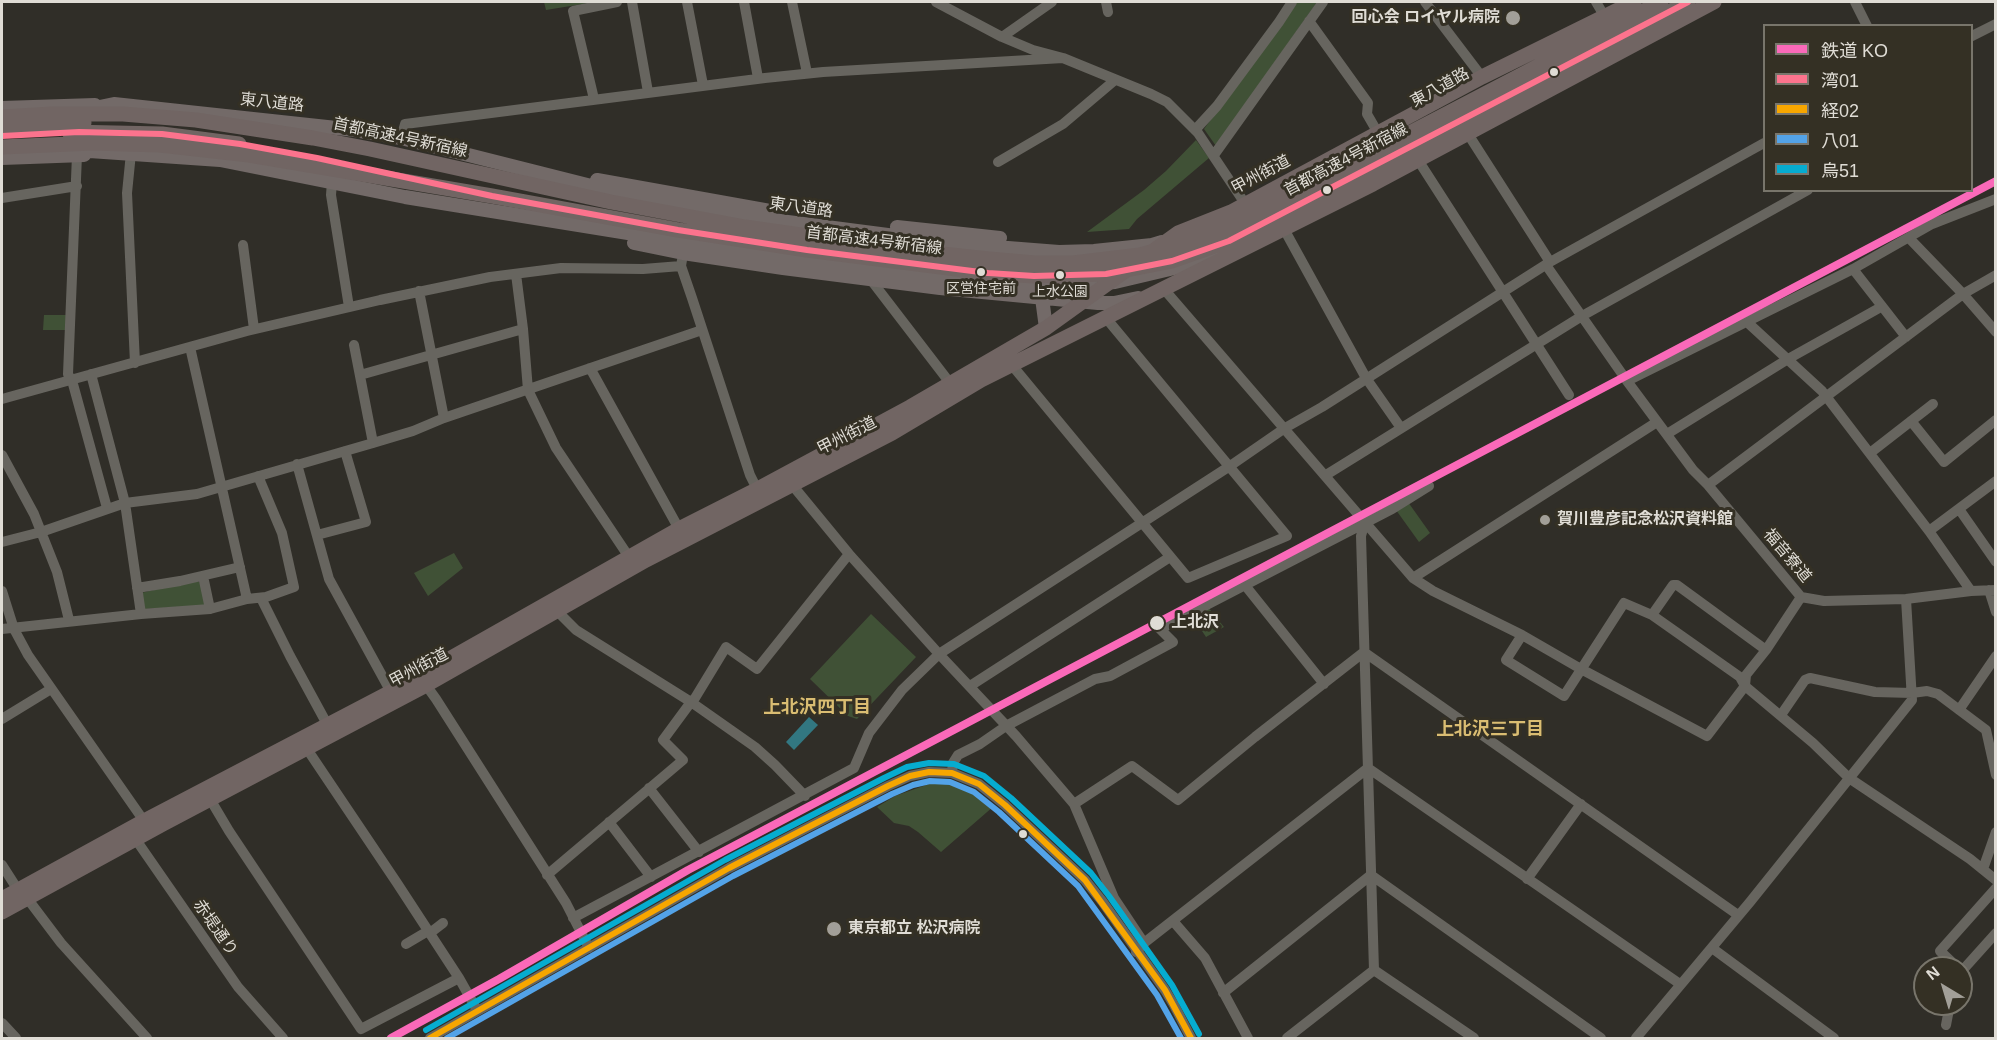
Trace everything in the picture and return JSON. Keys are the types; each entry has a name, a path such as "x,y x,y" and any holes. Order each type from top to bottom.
{"highway":[{"name":"甲州街道","path":"148,826 327,724 391,692 422,681 557,611 788,480 1046,328 1086,301 1152,250 1178,234 1231,212 1377,138 1482,77 1634,2"},
{"name":"首都高速4号新宿線","path":"2,117 123,114 196,120 313,138 745,228 936,253 1035,263 1106,261 1168,248 1222,229 1377,151 1661,2"},
{"name":"首都高速4号新宿線","path":"2,147 93,143 160,145 249,155 733,239 904,263 1034,276 1115,273 1172,261 1238,237 1688,2"},
{"name":"甲州街道","path":"2,912 23,894 132,834 210,799 307,749 679,529 757,489 788,480 892,433 1011,364 1418,160 1714,2"},
{"path":"2,127 93,123 242,136 393,163 497,178"},
{"path":"2,136 162,130 317,158 492,196"},
{"name":"甲州街道","path":"2,899 23,894"}],"main road":[{"name":"東八道路","path":"2,127 114,104 306,123 401,138 627,195 734,215 957,244 1059,252 1094,251 1152,245 1225,220 1274,197 1377,138 1558,40"},
{"path":"2,147 220,160 405,196 813,262 1029,286 1088,284 1115,282 1188,265 1249,240 1388,166 1579,74"},
{"path":"2,108 114,104"},
{"path":"2,158 131,153"},
{"path":"471,157 745,207 855,223 1043,243 1106,242 1178,234"},
{"path":"405,196 682,260 783,268 1042,298 1114,303 1158,291"},
{"path":"848,275 855,223"},
{"path":"1042,298 1046,328"}],"street":[{"path":"594,99 573,11 617,2"},
{"path":"632,2 648,92"},
{"path":"687,2 704,86"},
{"path":"744,2 758,78"},
{"path":"792,2 807,73"},
{"path":"936,2 1002,37 1033,50 1063,58 1167,102 1195,130 1214,155 1266,238"},
{"path":"1002,37 1052,2"},
{"path":"1195,130 1221,100 1292,2"},
{"path":"1214,155 1323,2"},
{"path":"1425,2 1482,77"},
{"path":"1596,2 1605,17"},
{"path":"1855,2 1866,24"},
{"path":"1309,21 1368,103 1366,114 1377,138"},
{"path":"1973,35 1995,24"},
{"path":"401,138 405,124 758,78 1063,58"},
{"path":"998,162 1063,124 1115,80"},
{"name":"福音寮道","path":"1468,134 1548,264 1627,381 1693,470 1801,597 1824,601 1906,599 1992,590"},
{"path":"573,918 854,768 869,733 902,690 939,654 1285,428 1323,407 1548,264 1763,144"},
{"path":"131,153 127,193 135,363"},
{"path":"77,155 68,374 107,508"},
{"path":"1418,160 1569,395"},
{"path":"332,182 331,195 349,307"},
{"path":"2,198 77,186"},
{"path":"1326,475 1582,316 1804,192"},
{"path":"1627,381 1853,269 1932,224 1995,199"},
{"path":"1284,229 1366,378 1401,428"},
{"path":"1909,238 1963,294 1995,332"},
{"path":"243,245 254,329"},
{"path":"2,399 254,329 419,291 490,277 561,268 643,269 682,260 702,330 757,489"},
{"path":"1853,269 1906,337"},
{"path":"516,274 528,390 556,448 629,557"},
{"path":"1708,485 1963,294 1995,275"},
{"path":"871,280 950,383"},
{"path":"419,291 444,418"},
{"path":"1158,291 1285,428 1413,578 1433,591 1522,635 1707,736 1745,686 1745,676 1766,650 1801,597"},
{"path":"1667,434 1788,359 1881,307"},
{"path":"1011,364 1188,578 1287,536 1106,318"},
{"path":"1748,322 1822,391 1929,531 1971,591"},
{"path":"360,375 523,329"},
{"path":"103,492 123,499 197,494 413,431 444,418 702,330"},
{"path":"354,345 373,443"},
{"path":"190,347 247,599"},
{"path":"590,368 679,529"},
{"path":"91,374 123,499 141,614"},
{"path":"1870,453 1933,404"},
{"path":"1911,421 1944,462 1995,420"},
{"path":"1413,578 1657,422"},
{"path":"317,535 366,522 345,451"},
{"path":"2,455 28,501 57,572 69,620"},
{"path":"297,464 329,579 391,692"},
{"path":"2,629 69,620 210,609 247,599 261,598 294,586 282,533 258,476"},
{"path":"788,480 849,554 1074,804 1114,898 1153,973 1174,1005 1191,1038"},
{"path":"1929,531 1995,481"},
{"path":"952,773 953,763 958,755 980,744 1006,726 1095,679 1110,676 1173,642 1160,629 1392,509 1429,486"},
{"path":"2,542 40,532 107,508 123,499"},
{"path":"1959,509 1995,562"},
{"path":"1365,522 1361,536 1374,970"},
{"path":"547,874 683,760 663,740 695,698 726,647 757,669 849,554"},
{"path":"970,686 1170,557"},
{"path":"137,588 240,567"},
{"path":"203,576 210,609"},
{"path":"1244,584 1324,684"},
{"path":"1652,615 1673,585 1677,585 1766,650"},
{"path":"1992,590 1995,612"},
{"path":"2,591 14,629 28,656 148,826"},
{"path":"261,598 327,724"},
{"path":"1636,1038 1712,948 1912,700 1906,599"},
{"path":"1522,635 1506,660 1564,696 1624,603 1652,615 1740,677 1745,686 1781,715 1849,778 1983,869 1995,880"},
{"path":"557,611 576,630 690,702 755,747 805,796"},
{"path":"1074,804 1132,766 1178,800 1364,652"},
{"path":"1364,652 1738,915"},
{"path":"1959,710 1995,656"},
{"path":"1781,715 1805,680 1810,678 1875,692 1927,691 1938,694 1986,730 1995,775"},
{"path":"422,681 436,699 547,874 589,948"},
{"path":"2,719 51,689"},
{"path":"307,749 459,978 477,1010"},
{"path":"1368,768 1680,984"},
{"path":"1140,947 1368,768"},
{"path":"430,1038 729,868 888,786 910,776 929,772 952,773 979,784 1005,805 1085,880 1140,947"},
{"path":"649,788 699,852"},
{"path":"210,799 361,1029 459,978"},
{"path":"1527,879 1581,804"},
{"path":"609,822 651,877"},
{"path":"1983,869 1995,832"},
{"name":"赤堤通り","path":"132,834 270,1034 283,1038"},
{"path":"2,865 61,943 147,1038"},
{"path":"1223,993 1371,875"},
{"path":"1371,875 1601,1038"},
{"path":"1945,956 1940,951 1995,888"},
{"path":"1173,921 1204,958 1248,1038"},
{"path":"406,944 444,922"},
{"path":"1973,956 1995,933"},
{"path":"1712,948 1834,1038"},
{"path":"1287,1038 1374,970"},
{"path":"1374,970 1474,1038"},
{"path":"1946,1025 1948,1016"},
{"path":"2,1023 16,1038"}],"green space":[{"path":"544,2 595,2 546,10"},
{"path":"1295,2 1317,2 1216,146 1204,129"},
{"path":"1196,140 1209,158 1137,219 1129,229 1087,232 1144,190"},
{"path":"44,315 66,315 66,330 43,330"},
{"path":"1408,502 1430,533 1419,542 1396,510"},
{"path":"454,553 463,568 428,596 414,573"},
{"path":"196,580 202,584 207,603 203,606 144,609 141,593"},
{"path":"1208,607 1224,627 1206,637 1202,631 1207,627 1197,613"},
{"path":"871,614 916,657 857,719 848,716 810,679"},
{"path":"929,784 946,784 968,789 994,806 941,852 909,826 894,823 877,807 895,796"}],"water":[{"path":"809,717 818,725 794,750 786,742"}],"rail line":[{"name":"KO","path":"391,1038 499,979 688,870 1996,181"}],"transit line":[{"name":"湾01","path":"2,136 79,132 162,134 240,144 317,158 492,196 678,230 807,250 988,273 1034,276 1106,274 1172,261 1229,241 1688,2"},
{"name":"烏51","path":"426,1030 725,860 907,767 929,763 954,764 984,776 1011,798 1091,873 1172,985 1199,1034"},
{"name":"経02","path":"430,1038 729,868 888,786 910,776 929,772 952,773 979,784 1005,805 1085,880 1165,990 1191,1038"},
{"name":"八01","path":"447,1038 733,876 892,794 930,781 950,782 974,792 999,812 1078,886 1157,995 1181,1038"}],"place":[{"name":"回心会 ロイヤル病院","path":"1513,18"},
{"name":"区営住宅前","path":"981,272"},
{"name":"上水公園","path":"1060,275"},
{"name":"賀川豊彦記念松沢資料館","path":"1545,520"},
{"name":"上北沢","path":"1157,623"},
{"name":"東京都立 松沢病院","path":"834,929"}],"district":[{"name":"上北沢四丁目","path":"817,708"},
{"name":"上北沢三丁目","path":"1490,730"}]}
